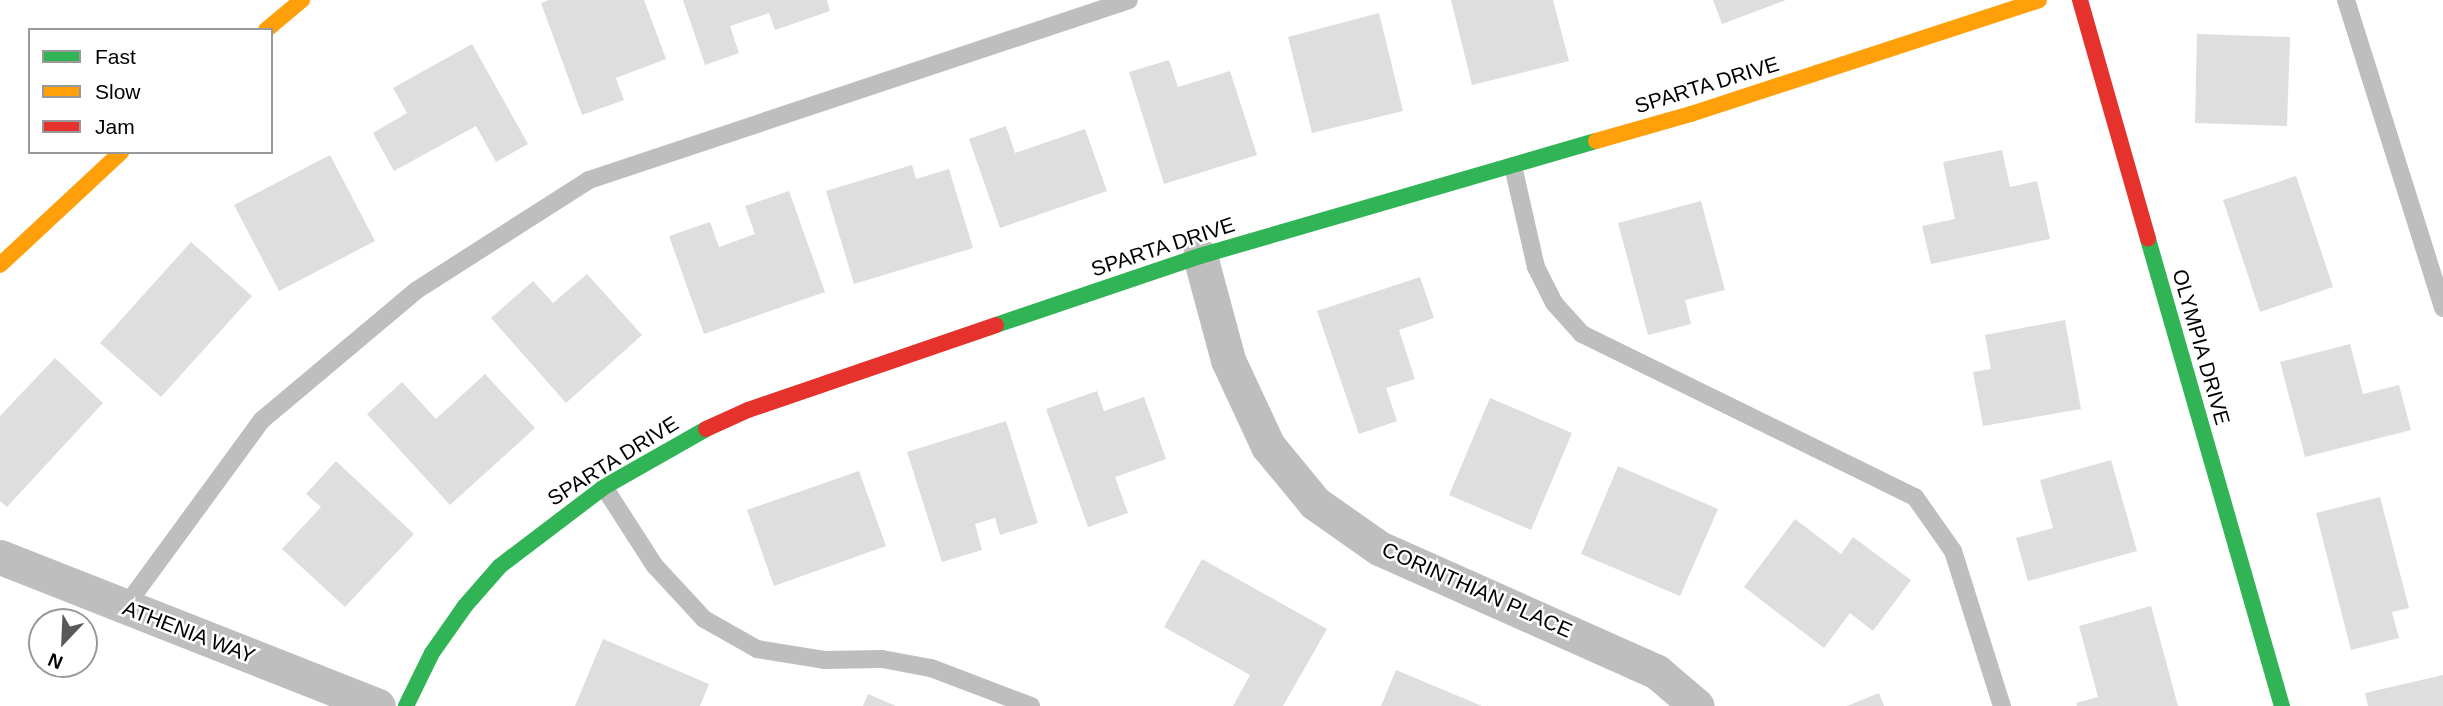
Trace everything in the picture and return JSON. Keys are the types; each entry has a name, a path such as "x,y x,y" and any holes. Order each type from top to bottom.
{"street":[{"path":"268,28 303,0"},
{"name":"SPARTA DRIVE","path":"407,706 432,653 500,566 604,487 654,456 748,410 1200,256 1691,114 2039,0"},
{"name":"OLYMPIA DRIVE","path":"2080,0 2282,706"},
{"path":"0,265 119,154"},
{"name":"CORINTHIAN PLACE","path":"1200,256 1228,360 1268,446 1315,503 1379,548 1657,672 1697,706"},
{"name":"ATHENIA WAY","path":"0,557 378,706"}],"lane":[{"path":"125,607 262,420 417,290 589,180 1129,0"},
{"path":"2346,0 2443,308"},
{"path":"1513,166 1536,267 1554,303 1582,334 1915,496 1953,551 2002,706"},
{"path":"604,487 655,566 704,619 757,649 824,660 882,659 931,668 1031,706"}],"building":[{"path":"549,0 644,0 666,59 616,78 624,100 582,115 541,3"},
{"path":"683,0 827,0 830,11 775,30 769,13 730,26 739,53 705,65"},
{"path":"1451,0 1553,0 1569,61 1472,85"},
{"path":"1713,0 1786,0 1722,24"},
{"path":"1379,13 1403,111 1312,133 1288,37"},
{"path":"2197,34 2290,37 2287,126 2195,123"},
{"path":"472,44 528,144 496,162 476,126 394,171 373,133 407,113 393,88"},
{"path":"1169,60 1178,87 1230,71 1257,155 1164,184 1129,72"},
{"path":"1006,126 1015,153 1085,129 1107,191 1000,228 969,139"},
{"path":"2002,150 2010,187 2037,181 2050,239 1931,264 1922,226 1955,219 1943,162"},
{"path":"330,155 375,241 279,291 234,205"},
{"path":"912,165 916,179 949,169 973,248 854,284 826,191"},
{"path":"2296,176 2333,287 2260,312 2223,200"},
{"path":"789,191 825,292 704,334 669,236 710,222 719,247 755,234 745,206"},
{"path":"1701,201 1725,290 1685,300 1691,324 1648,335 1618,223"},
{"path":"191,242 252,296 161,397 100,343"},
{"path":"587,274 642,335 566,403 491,318 533,281 553,303"},
{"path":"1420,277 1434,318 1399,330 1415,379 1386,388 1397,421 1359,434 1317,311"},
{"path":"2065,320 2081,409 1983,426 1973,372 1991,369 1985,335"},
{"path":"2350,344 2363,394 2399,385 2411,430 2305,457 2280,362"},
{"path":"55,358 103,403 7,507 0,501 0,416"},
{"path":"485,374 535,428 450,505 367,414 402,382 436,419"},
{"path":"1097,391 1104,411 1144,397 1166,459 1115,477 1128,513 1088,527 1046,409"},
{"path":"1490,398 1572,433 1531,530 1449,495"},
{"path":"1006,421 1038,523 1000,535 995,518 975,524 982,550 942,562 907,452"},
{"path":"2111,460 2137,551 2028,581 2016,538 2053,528 2040,480"},
{"path":"336,461 414,534 345,607 282,549 321,507 306,494"},
{"path":"1618,466 1718,509 1680,596 1581,554"},
{"path":"859,471 886,546 774,586 747,510"},
{"path":"2380,497 2409,608 2392,612 2399,638 2351,650 2316,513"},
{"path":"1795,519 1841,554 1853,537 1911,580 1873,631 1850,613 1824,648 1744,587"},
{"path":"1202,559 1327,629 1283,706 1233,706 1250,675 1164,627"},
{"path":"2151,606 2178,706 2077,706 2076,703 2098,697 2079,626"},
{"path":"603,639 709,684 700,706 575,706"},
{"path":"1396,670 1482,706 1381,706"},
{"path":"2443,675 2443,706 2368,706 2365,693"},
{"path":"1879,693 1884,706 1847,706"},
{"path":"868,694 896,706 863,706"}],"traffic: fast":[{"path":"996,325 1200,256 1596,141"},
{"path":"2148,239 2282,706"},
{"path":"406,706 432,653 465,606 500,566 604,487 706,429"}],"traffic: slow":[{"path":"268,28 302,0"},
{"path":"1596,141 1691,114 2039,0"},
{"path":"0,265 119,154"}],"traffic: jam":[{"path":"2080,0 2148,239"},
{"path":"706,429 748,410 996,325"}]}
